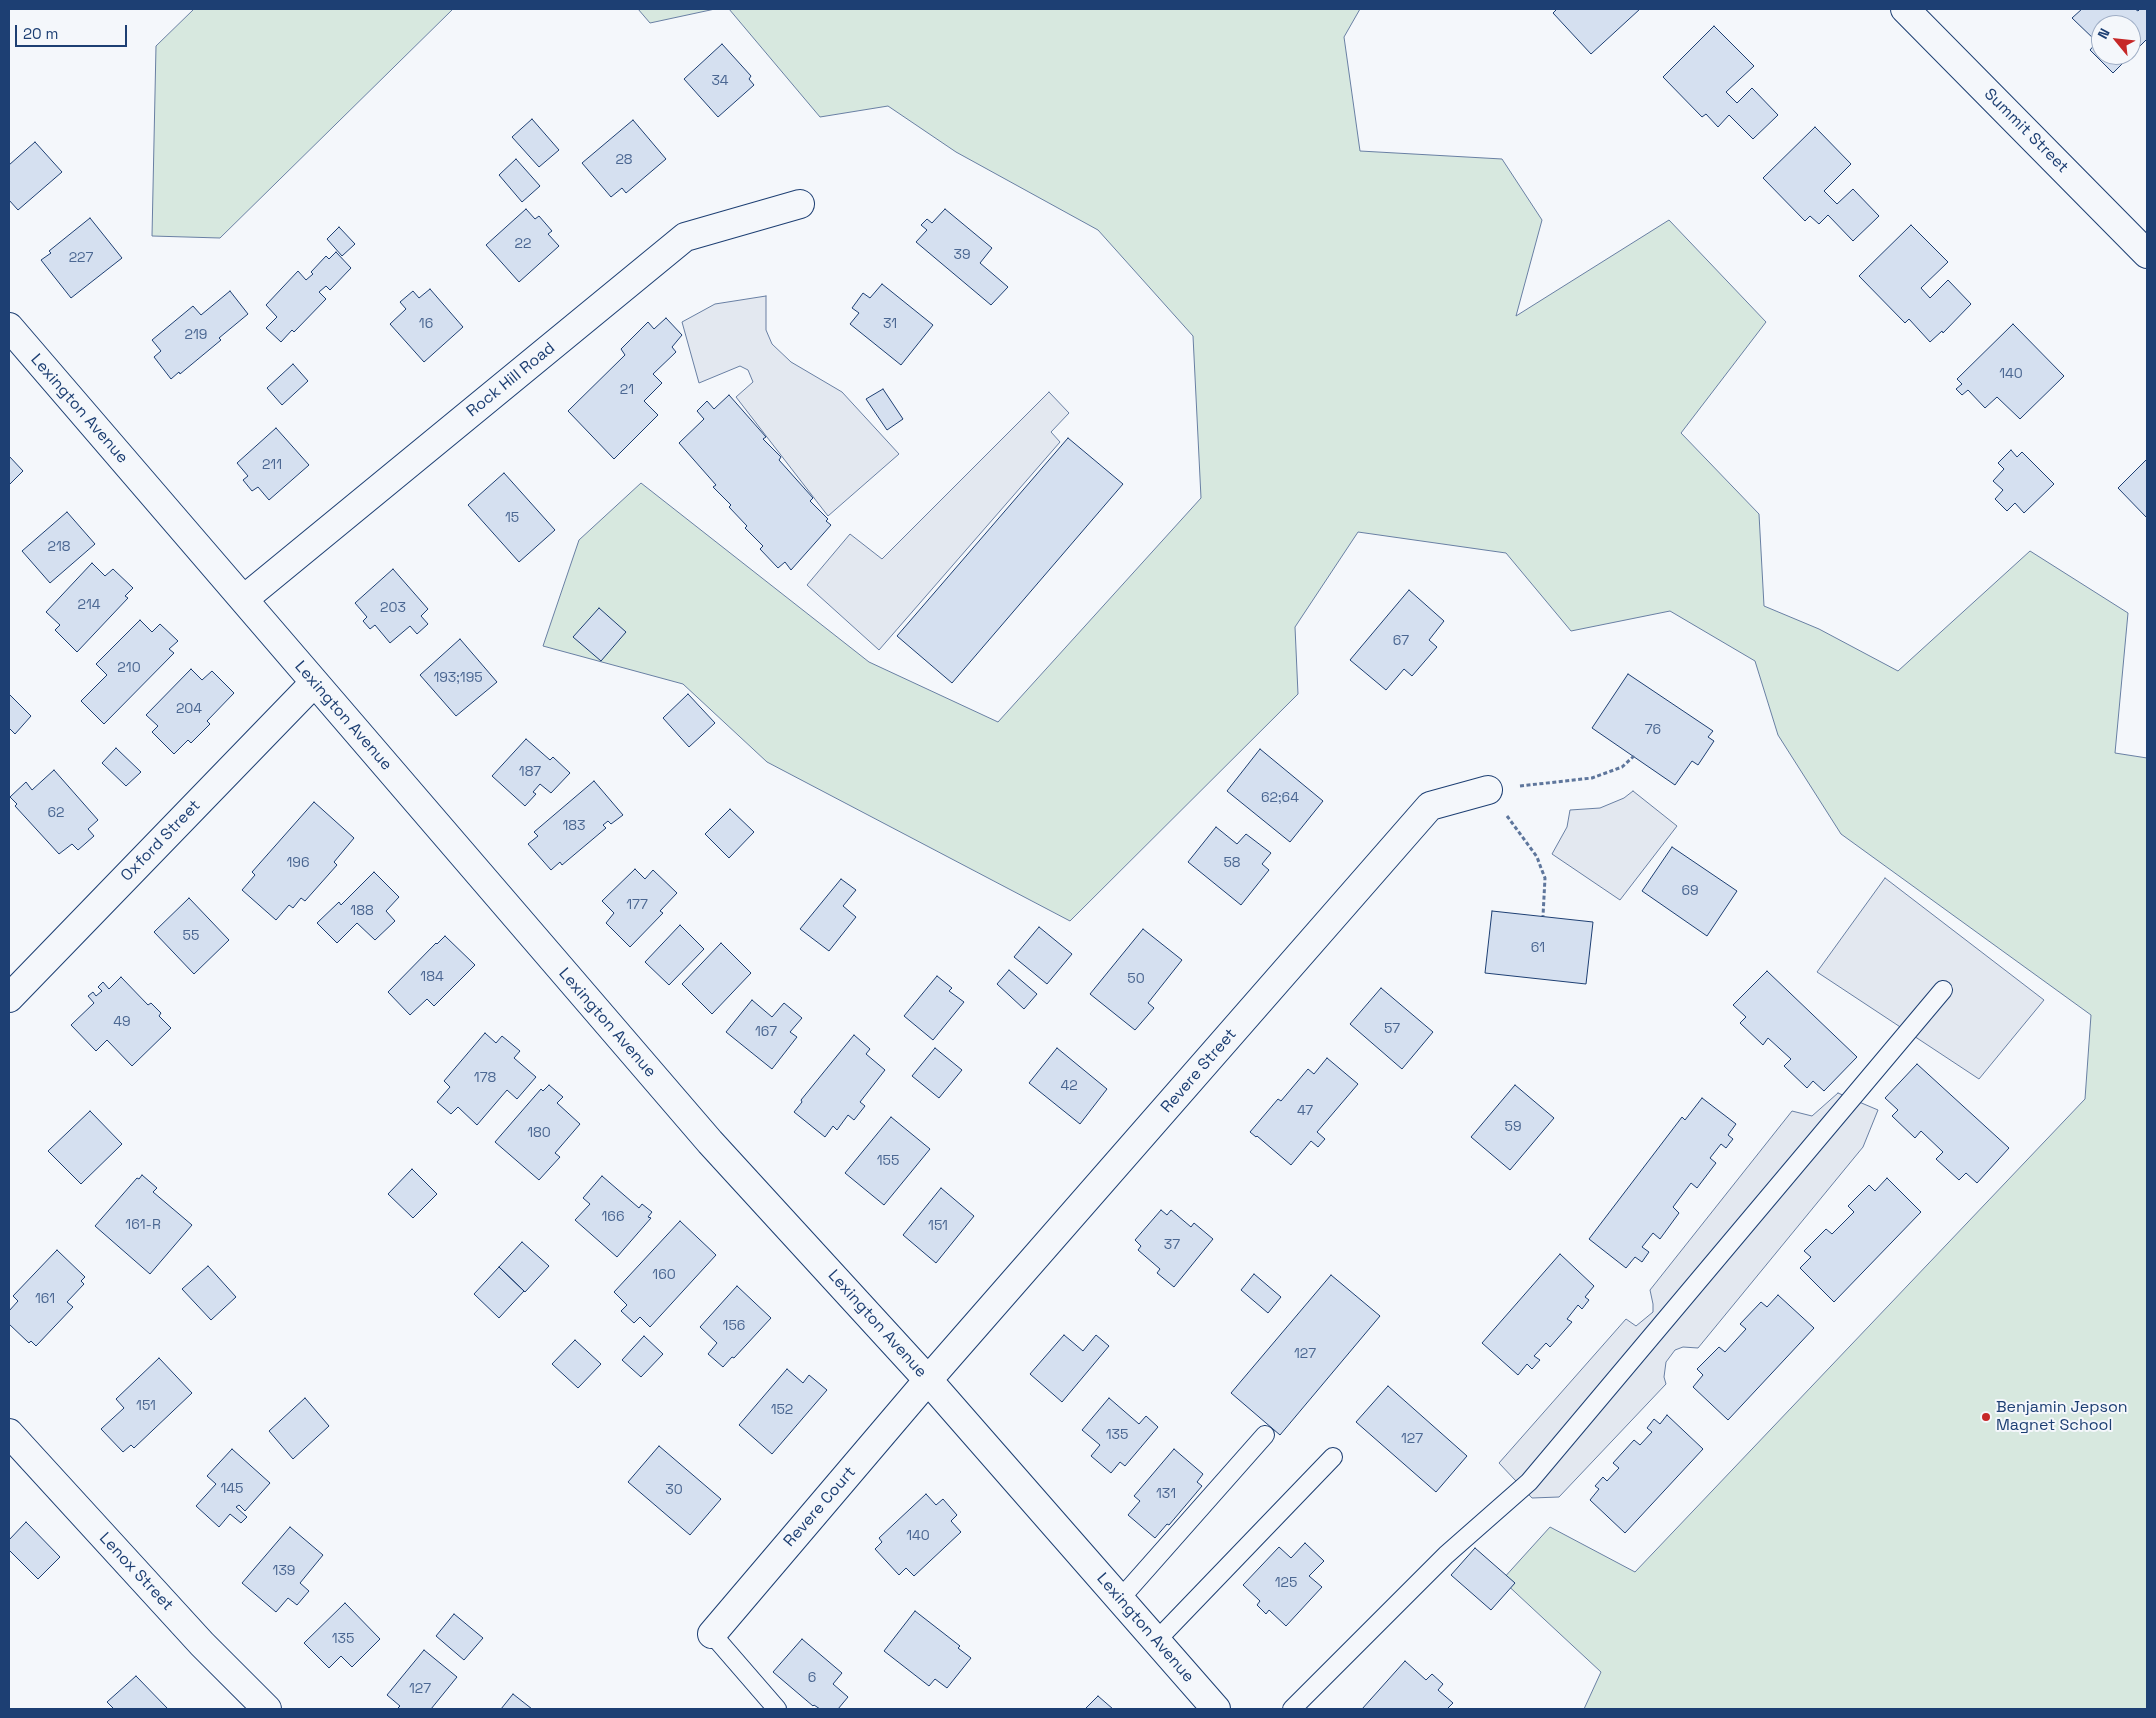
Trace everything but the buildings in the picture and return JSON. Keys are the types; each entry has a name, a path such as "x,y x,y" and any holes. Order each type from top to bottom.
{"street":[{"name":"Summit Street","path":"1905,9 2147,254"},
{"name":"Rock Hill Road","path":"244,599 685,237 800,204"},
{"name":"Lexington Avenue","path":"9,327 710,1142 928,1380 1216,1709"},
{"name":"Oxford Street","path":"9,998 314,683"},
{"name":"Revere Street","path":"928,1380 1430,806 1488,790"},
{"name":"Revere Court","path":"712,1634 928,1380"},
{"name":"Lenox Street","path":"9,1432 202,1644 267,1709"}],"lane":[{"path":"1292,1709 1446,1555 1529,1482 1943,990"},
{"path":"1120,1599 1265,1435"},
{"path":"1156,1641 1333,1457"},
{"path":"712,1634 777,1709"}],"path":[{"path":"1543,916 1545,878 1537,857 1488,790 1592,778 1622,767 1634,756"}],"shaded area":[{"path":"194,9 453,9 220,238 152,236 156,46"},
{"path":"638,9 715,9 650,23"},
{"path":"729,9 1360,9 1344,37 1360,151 1502,159 1542,220 1516,316 1669,220 1766,322 1681,433 1759,514 1764,606 1819,629 1898,671 2030,551 2128,613 2115,753 2147,758 2147,1709 1584,1709 1601,1672 1502,1580 1550,1527 1635,1572 2085,1099 2091,1015 1841,834 1778,735 1755,661 1670,611 1571,631 1506,553 1358,532 1295,627 1298,694 1070,921 767,762 683,684 543,646 579,540 641,483 869,662 998,722 1201,498 1193,336 1098,230 956,152 888,106 820,117"},
{"path":"766,296 766,330 772,344 791,362 842,392 899,454 828,516 736,397 753,382 748,370 740,366 699,383 682,322 715,304"},
{"path":"1049,392 1069,413 1051,432 1060,442 879,650 807,585 850,534 882,559"},
{"path":"1633,791 1677,826 1620,900 1552,854 1567,827 1570,810 1600,808 1624,798"},
{"path":"1885,878 2044,1000 1979,1079 1817,972"},
{"path":"1838,1093 1878,1110 1863,1147 1698,1348 1683,1347 1675,1350 1666,1362 1664,1377 1666,1384 1559,1497 1532,1498 1499,1463 1626,1319 1636,1326 1653,1312 1650,1290 1792,1111 1812,1116"}],"place":[{"name":"Benjamin Jepson Magnet School","path":"1986,1417"}]}
